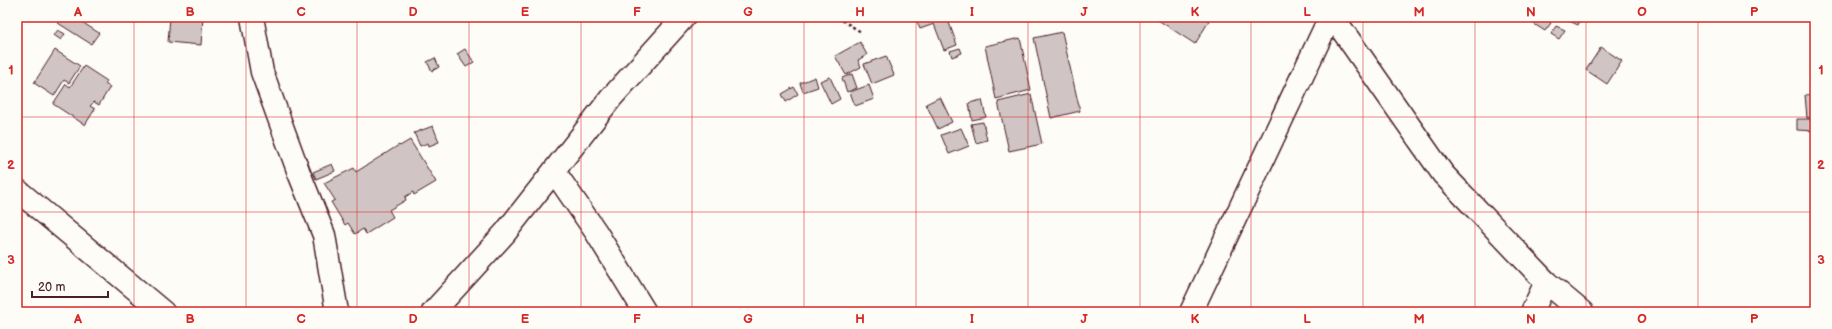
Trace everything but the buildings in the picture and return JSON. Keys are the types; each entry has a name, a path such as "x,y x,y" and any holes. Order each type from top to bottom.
{"street":[{"path":"252,17 262,72 299,173 324,235 337,312"},
{"path":"1191,312 1330,17"},
{"path":"1333,17 1443,174 1546,282 1582,312"},
{"path":"433,312 505,233 611,98 681,18"},
{"path":"554,171 596,232 645,312"},
{"path":"17,190 163,312"},
{"path":"1532,312 1546,282"}],"path":[{"path":"836,17 861,32"}]}
